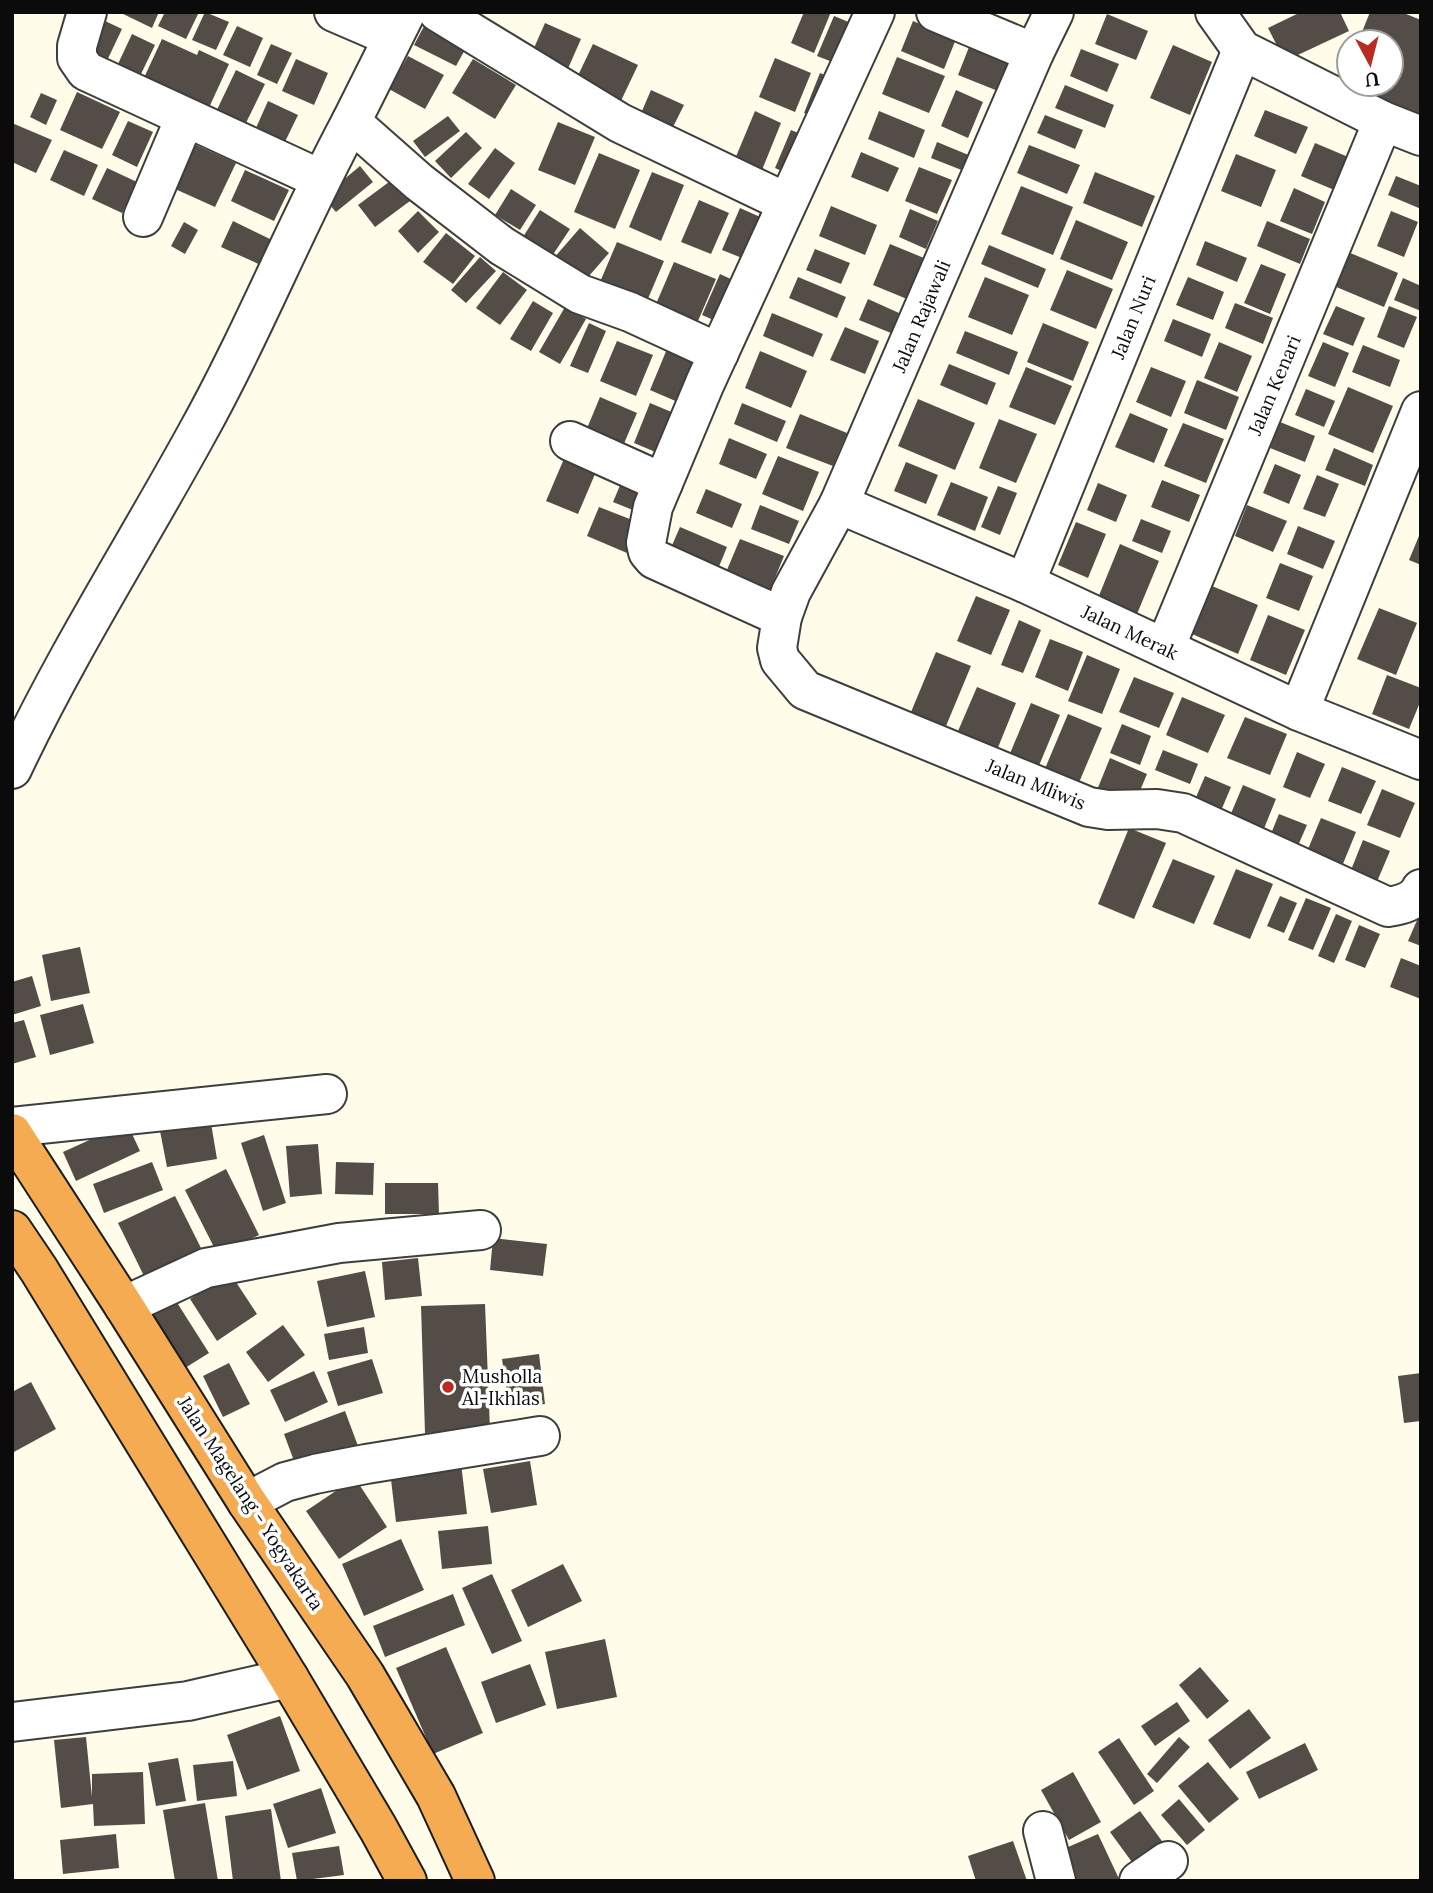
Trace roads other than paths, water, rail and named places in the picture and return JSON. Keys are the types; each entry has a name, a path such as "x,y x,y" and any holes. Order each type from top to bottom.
{"highway":[{"name":"Jalan Magelang - Yogyakarta","path":"12,1133 247,1502 365,1675 436,1796 475,1881"},
{"path":"12,1230 289,1678 407,1881"}],"street":[{"path":"87,12 77,46 77,58 86,71 320,179"},
{"path":"12,769 102,598 197,434 257,316 320,179 399,25 334,12"},
{"path":"438,12 620,123 787,204"},
{"path":"782,617 654,559 648,552 646,543 653,507 719,353 875,12"},
{"path":"936,12 1034,53"},
{"name":"Jalan Rajawali","path":"782,617 792,592 839,504 1054,12"},
{"path":"1215,12 1242,50 1410,129"},
{"name":"Jalan Nuri","path":"1025,583 1242,50"},
{"path":"143,217 185,118"},
{"path":"351,121 419,182 502,246 580,294 630,312 719,353"},
{"name":"Jalan Kenari","path":"1165,648 1410,129"},
{"path":"1299,711 1421,411"},
{"path":"570,441 663,483"},
{"name":"Jalan Merak","path":"839,504 1025,583 1299,711 1421,760"},
{"name":"Jalan Mliwis","path":"782,617 777,648 780,660 805,691 1089,807 1108,810 1157,809 1183,813 1388,907 1405,904 1419,894 1421,889"},
{"path":"12,1127 327,1094"},
{"path":"124,1306 206,1268 338,1243 481,1230"},
{"path":"247,1502 285,1482 315,1474 540,1436"},
{"path":"12,1722 188,1701 289,1678"},
{"path":"1043,1831 1056,1881"}],"place":[{"name":"Musholla Al-Ikhlas","path":"448,1387"}]}
